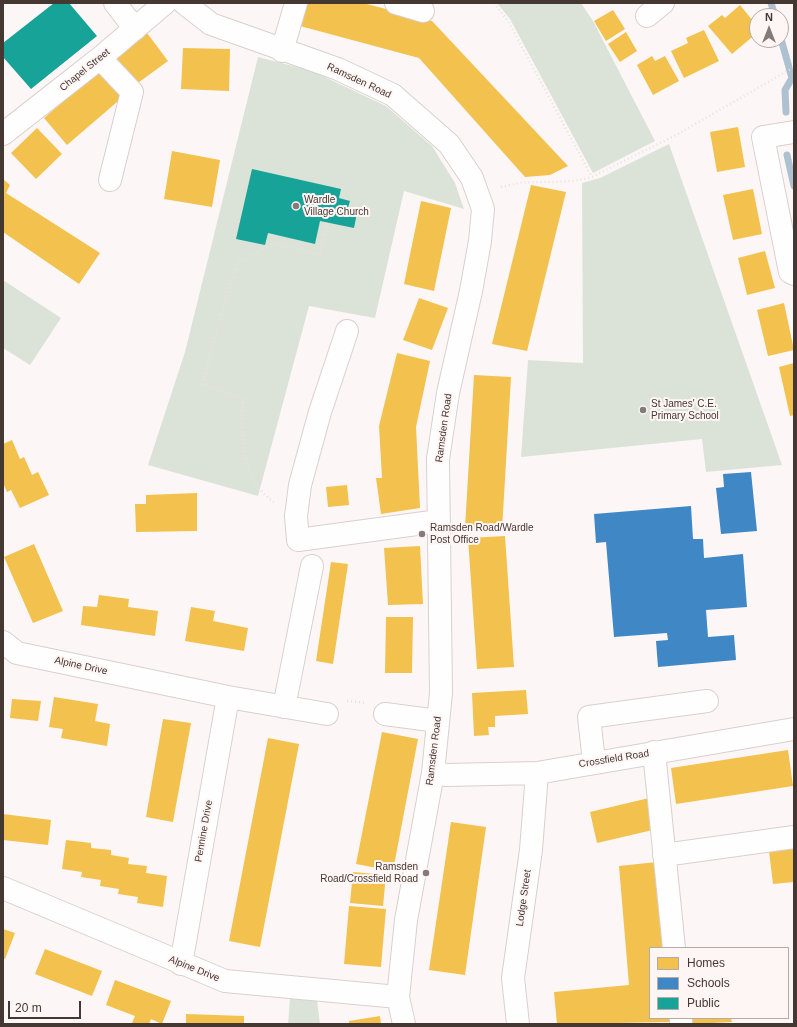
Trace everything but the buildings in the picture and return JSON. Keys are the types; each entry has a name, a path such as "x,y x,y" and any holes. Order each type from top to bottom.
{"street":[{"path":"115,3 135,29"},
{"name":"Chapel Street","path":"3,134 100,58 165,3"},
{"name":"Ramsden Road","path":"184,3 211,24 282,51 338,69 392,95 449,144 472,178 483,209 472,284 448,393 438,458 440,693 433,773 406,920 398,997 404,1024"},
{"path":"282,51 296,3"},
{"path":"396,3 423,11"},
{"path":"100,58 132,92 110,180"},
{"path":"794,132 763,137 790,272 794,274"},
{"path":"347,331 320,412 304,470 296,516 298,540 439,521"},
{"path":"284,707 312,566"},
{"name":"Alpine Drive","path":"3,642 18,653 228,697 327,714"},
{"name":"Pennine Drive","path":"181,964 228,697"},
{"path":"594,762 589,717 707,701"},
{"path":"385,714 438,721"},
{"name":"Crossfield Road","path":"433,773 447,775 537,772 794,729"},
{"path":"654,752 674,947"},
{"name":"Lodge Street","path":"518,1024 513,978 531,850 537,772"},
{"path":"664,855 794,837"},
{"name":"Alpine Drive","path":"3,888 224,981 398,997"}],"path":[{"path":"494,3 508,21 592,177"},
{"path":"502,187 518,183 582,180 592,177 678,134 794,67"},
{"path":"296,516 268,498 260,490 246,466 243,429 243,399 202,384 236,265 273,243 320,255 328,222"},
{"path":"327,714 340,700 373,704 385,714"}],"shaded area":[{"path":"497,3 581,3 593,21 655,141 593,173 510,19"},
{"path":"258,57 312,71 386,106 432,146 455,183 464,209 404,191 375,318 309,306 258,496 148,465 185,352"},
{"path":"669,144 782,465 706,472 702,439 521,457 528,360 583,363 582,183 600,178"},
{"path":"3,280 61,318 30,365 3,348"},
{"path":"290,998 317,1000 320,1024 288,1024"}],"waterway":[{"path":"771,3 773,8"},
{"path":"784,48 792,78 785,90 786,112"},
{"path":"787,155 794,186"}],"place":[{"name":"Wardle Village Church","path":"296,206"},
{"name":"St James' C.E. Primary School","path":"643,410"},
{"name":"Ramsden Road/Wardle Post Office","path":"422,534"},
{"name":"Ramsden Road/Crossfield Road","path":"426,873"}]}
